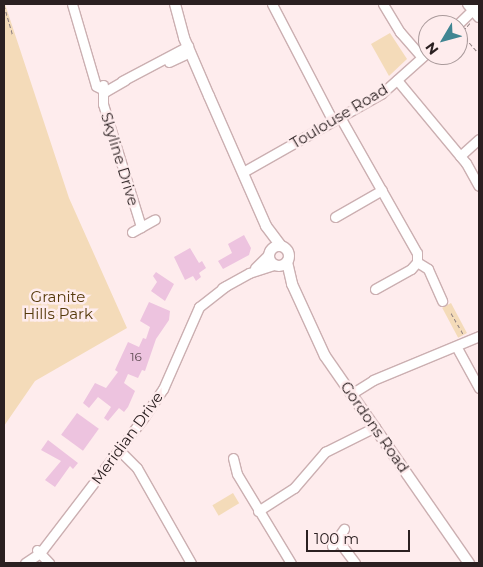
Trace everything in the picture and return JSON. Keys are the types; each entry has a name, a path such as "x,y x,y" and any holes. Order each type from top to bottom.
{"street":[{"name":"Skyline Drive","path":"72,4 90,63 103,88 103,104 141,227"},
{"path":"175,4 189,49 266,226 289,254 280,264 269,252 266,226"},
{"path":"272,4 321,93 356,143 417,253 417,262"},
{"path":"383,4 400,32 418,48"},
{"path":"103,88 125,80 189,49"},
{"name":"Toulouse Road","path":"242,172 339,118 397,80 418,60"},
{"path":"397,80 460,156 479,186"},
{"path":"460,156 479,139"},
{"path":"335,217 382,190"},
{"name":"Skyline Drive","path":"132,232 155,219"},
{"path":"269,252 281,246"},
{"name":"Meridian Drive","path":"249,273 269,252"},
{"path":"375,289 417,262"},
{"path":"417,262 428,269 442,301"},
{"name":"Meridian Drive","path":"23,563 39,552 158,397 199,307 226,286 249,273 280,264"},
{"name":"Gordons Road","path":"280,264 292,284 321,348 469,563"},
{"path":"350,391 479,336"},
{"path":"456,346 479,388"},
{"path":"258,511 294,488 325,452 373,424"},
{"path":"119,450 137,468 189,562"},
{"path":"232,458 237,474 291,563"},
{"path":"344,530 335,543 356,563"},
{"path":"39,552 49,563"}],"path":[{"path":"4,5 13,36"},
{"path":"474,10 471,24 461,33 479,54"},
{"path":"451,313 463,335"}],"green space":[{"name":"Granite Hills Park","path":"5,4 69,198 127,328 35,381 4,426"},
{"path":"390,33 407,59 389,76 371,44"},
{"path":"451,303 467,333 458,338 442,308"},
{"path":"233,493 239,503 219,516 212,505"}],"building":[{"path":"244,235 251,248 249,255 223,269 218,261 232,253 228,244"},
{"path":"190,248 199,263 202,261 206,268 199,273 201,277 196,281 193,276 185,280 174,257"},
{"path":"156,272 174,284 165,301 151,291 157,282 153,276"},
{"path":"149,302 170,311 169,320 156,339 145,371 142,370 138,378 128,374 124,383 135,391 128,407 124,412 119,408 108,421 104,418 111,407 98,397 89,408 83,403 95,383 106,388 118,372 115,370 128,342 139,347 143,338 146,339 150,327 140,321"},
{"path":"77,413 99,429 83,451 61,435"},
{"path":"48,440 78,463 73,469 70,466 55,487 45,480 61,461 41,450"}]}
